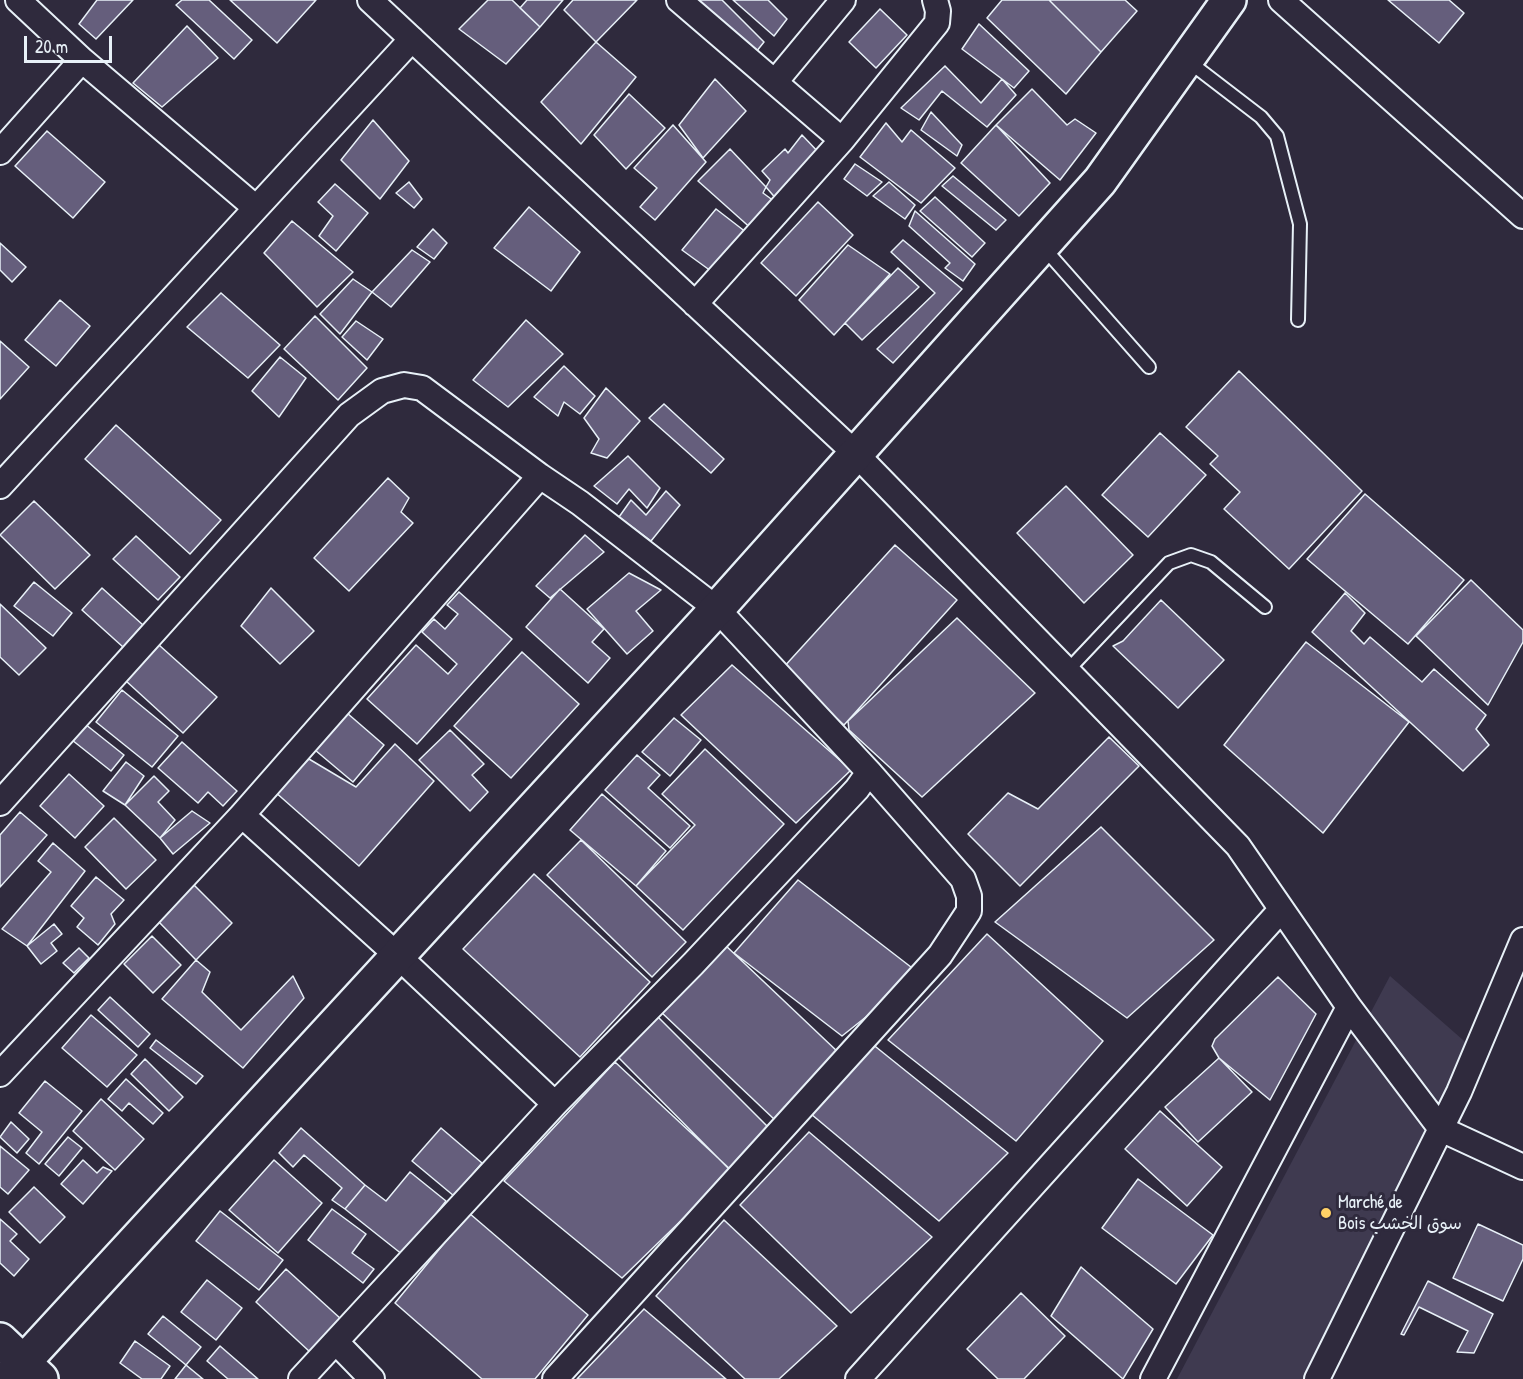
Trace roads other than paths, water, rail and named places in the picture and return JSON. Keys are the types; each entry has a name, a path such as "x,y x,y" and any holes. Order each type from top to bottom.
{"main road":[{"path":"0,1340 25,1374 398,956 717,609 1100,181 1188,61 1229,0"}],"street":[{"path":"18,0 82,60 256,208"},
{"path":"370,0 856,454 1238,846 1280,911 1441,1129 1523,1167"},
{"path":"679,0 842,140"},
{"path":"775,82 843,0"},
{"path":"695,304 842,140 937,23 938,10 935,0"},
{"path":"1281,0 1523,216"},
{"path":"0,486 412,39"},
{"path":"0,152 82,60"},
{"path":"0,802 349,415 382,391 404,385 422,388 580,503 717,609 869,771 963,879 969,896 969,911 940,955 555,1379"},
{"path":"3,1064 242,815 540,476"},
{"path":"301,1379 555,1104 693,964 856,789 869,771"},
{"path":"242,815 398,956 555,1104"},
{"path":"858,1379 1280,911"},
{"path":"1317,1379 1441,1129 1523,940"},
{"path":"1153,1379 1349,1007"},
{"path":"336,1342 372,1379"}],"lane":[{"path":"1188,61 1261,117 1277,136 1300,224 1298,320"},
{"path":"1042,246 1149,367"},
{"path":"1068,670 1168,563 1191,555 1211,562 1265,607"}],"place":[{"name":"Marché de Bois سوق الخشب","path":"1326,1213"}]}
